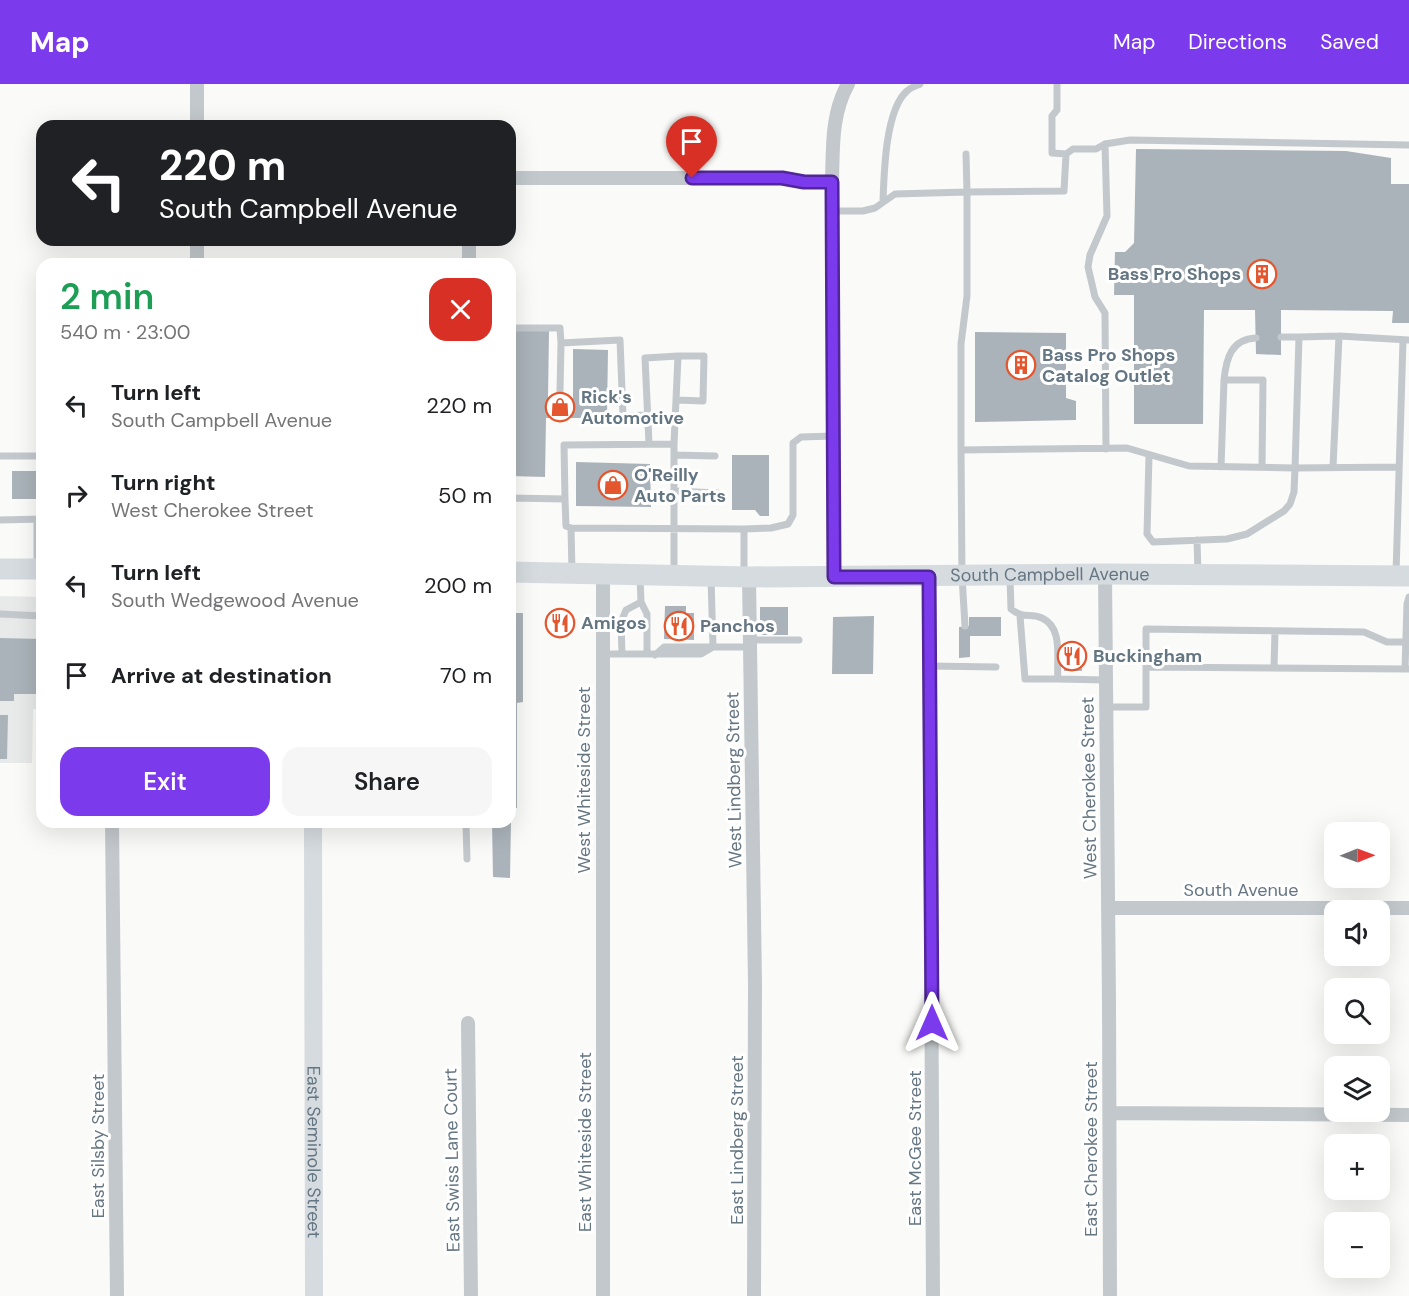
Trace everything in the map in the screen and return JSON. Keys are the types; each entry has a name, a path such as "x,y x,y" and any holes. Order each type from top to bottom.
{"main road":[{"path":"0,569 36,569"},
{"name":"South Campbell Avenue","path":"516,572 747,577 1105,574 1402,576"}],"street":[{"path":"197,84 197,120"},
{"path":"834,577 832,182 835,122 848,84"},
{"path":"516,178 782,178 804,182 832,182"},
{"name":"West Whiteside Street","path":"602,987 603,573"},
{"name":"West Cherokee Street","path":"1105,574 1109,1002"},
{"name":"West Lindberg Street","path":"747,577 755,984"},
{"name":"East McGee Street","path":"929,577 933,1296"},
{"name":"East Silsby Street","path":"112,828 117,1296"},
{"name":"East Seminole Street","path":"313,828 314,1296"},
{"name":"South Avenue","path":"1108,908 1409,908"},
{"name":"East Lindberg Street","path":"754,1296 755,984"},
{"name":"East Whiteside Street","path":"602,987 603,1296"},
{"name":"East Cherokee Street","path":"1109,1002 1110,1296"},
{"name":"East Swiss Lane Court","path":"468,1023 471,1296"},
{"path":"1110,1113 1409,1115"}],"lane":[{"path":"883,202 885,159 891,125 901,98 907,91 920,84"},
{"path":"1057,84 1058,110 1052,117 1052,153 1066,154 1073,149 1096,149 1105,144 1130,140 1409,145"},
{"path":"1105,144 1107,216 1090,255 1088,267 1095,297 1105,313 1106,448"},
{"path":"965,626 962,576 961,344 968,296 966,154"},
{"path":"832,211 863,211 875,208 895,194 1064,191 1066,154"},
{"path":"516,328 560,328 560,391"},
{"path":"1334,467 1339,336"},
{"path":"1281,337 1339,336 1406,340 1399,467 1402,576"},
{"path":"1149,455 1147,534 1153,542 1238,537 1284,511 1293,497 1299,337"},
{"path":"1221,467 1224,380 1228,354 1236,345 1256,338"},
{"path":"561,343 620,340 623,416 648,415"},
{"path":"674,575 674,444 678,356"},
{"path":"650,444 645,358 705,356 703,401 677,400"},
{"path":"1224,380 1263,380 1262,467"},
{"path":"674,444 564,445 565,523 571,528 674,530 744,530 788,524 793,515 793,442 801,437 834,436"},
{"path":"961,450 1127,448 1189,466 1399,467"},
{"path":"674,455 716,456"},
{"path":"0,456 36,456"},
{"path":"674,491 717,493"},
{"path":"516,498 565,499"},
{"path":"0,520 36,519"},
{"path":"571,528 572,573"},
{"path":"744,530 747,577"},
{"path":"1197,540 1198,575"},
{"path":"640,574 641,602 647,614 651,655"},
{"path":"711,576 713,648"},
{"path":"1010,576 1011,609 1020,616 1041,617 1052,626 1058,643 1058,679"},
{"path":"1146,667 1407,669 1407,604 1409,597"},
{"path":"622,654 621,622 626,610 641,602"},
{"path":"0,614 36,616"},
{"path":"1020,616 1025,679 1106,680"},
{"path":"1106,707 1146,706 1146,629 1364,632 1387,642 1407,642"},
{"path":"1274,668 1275,631"},
{"path":"603,654 701,654 713,648 799,640"},
{"path":"964,658 964,667"},
{"path":"929,666 996,667"},
{"path":"466,828 467,859"}],"shaded area":[{"path":"0,596 36,597 36,709 33,709 32,763 0,763"}],"building":[{"name":"Bass Pro Shops","path":"1136,149 1346,151 1391,158 1391,184 1409,184 1409,323 1392,323 1393,311 1281,310 1281,355 1256,354 1255,310 1204,310 1203,424 1134,424 1134,295 1114,295 1115,252 1125,252 1134,243"},
{"name":"Rick's Automotive","path":"516,331 549,331 548,398 573,398 573,349 608,350 607,415 583,418 546,418 545,477 516,476"},
{"name":"Bass Pro Shops Catalog Outlet","path":"975,332 1066,333 1066,398 1076,401 1076,420 975,422"},
{"path":"732,455 769,455 769,516 760,516 755,510 732,510"},
{"name":"O'Reilly Auto Parts","path":"576,462 650,464 651,507 576,506"},
{"path":"12,471 36,471 36,499 12,499"},
{"name":"Panchos","path":"665,606 686,606 686,613 694,613 694,640 664,639"},
{"path":"760,607 788,607 788,635 760,635"},
{"path":"516,613 523,613 523,702 517,703 517,808"},
{"path":"874,616 873,674 832,674 833,617"},
{"path":"969,617 1001,617 1001,636 970,636 970,657 959,658 959,627 969,626"},
{"path":"0,638 36,639 36,694 14,694 14,701 0,701"},
{"path":"1064,647 1081,647 1082,671 1064,671"},
{"path":"0,715 8,715 7,759 0,759"},
{"path":"492,828 511,828 510,878 493,877"}],"place":[{"name":"Bass Pro Shops","path":"1262,274"},
{"name":"Bass Pro Shops Catalog Outlet","path":"1021,365"},
{"name":"Rick's Automotive","path":"560,407"},
{"name":"O'Reilly Auto Parts","path":"613,485"},
{"name":"Amigos","path":"560,623"},
{"name":"Panchos","path":"679,626"},
{"name":"Buckingham","path":"1072,656"}],"route":[{"path":"692,178 782,178 804,182 832,182 834,577 929,577 932,1023"}]}
